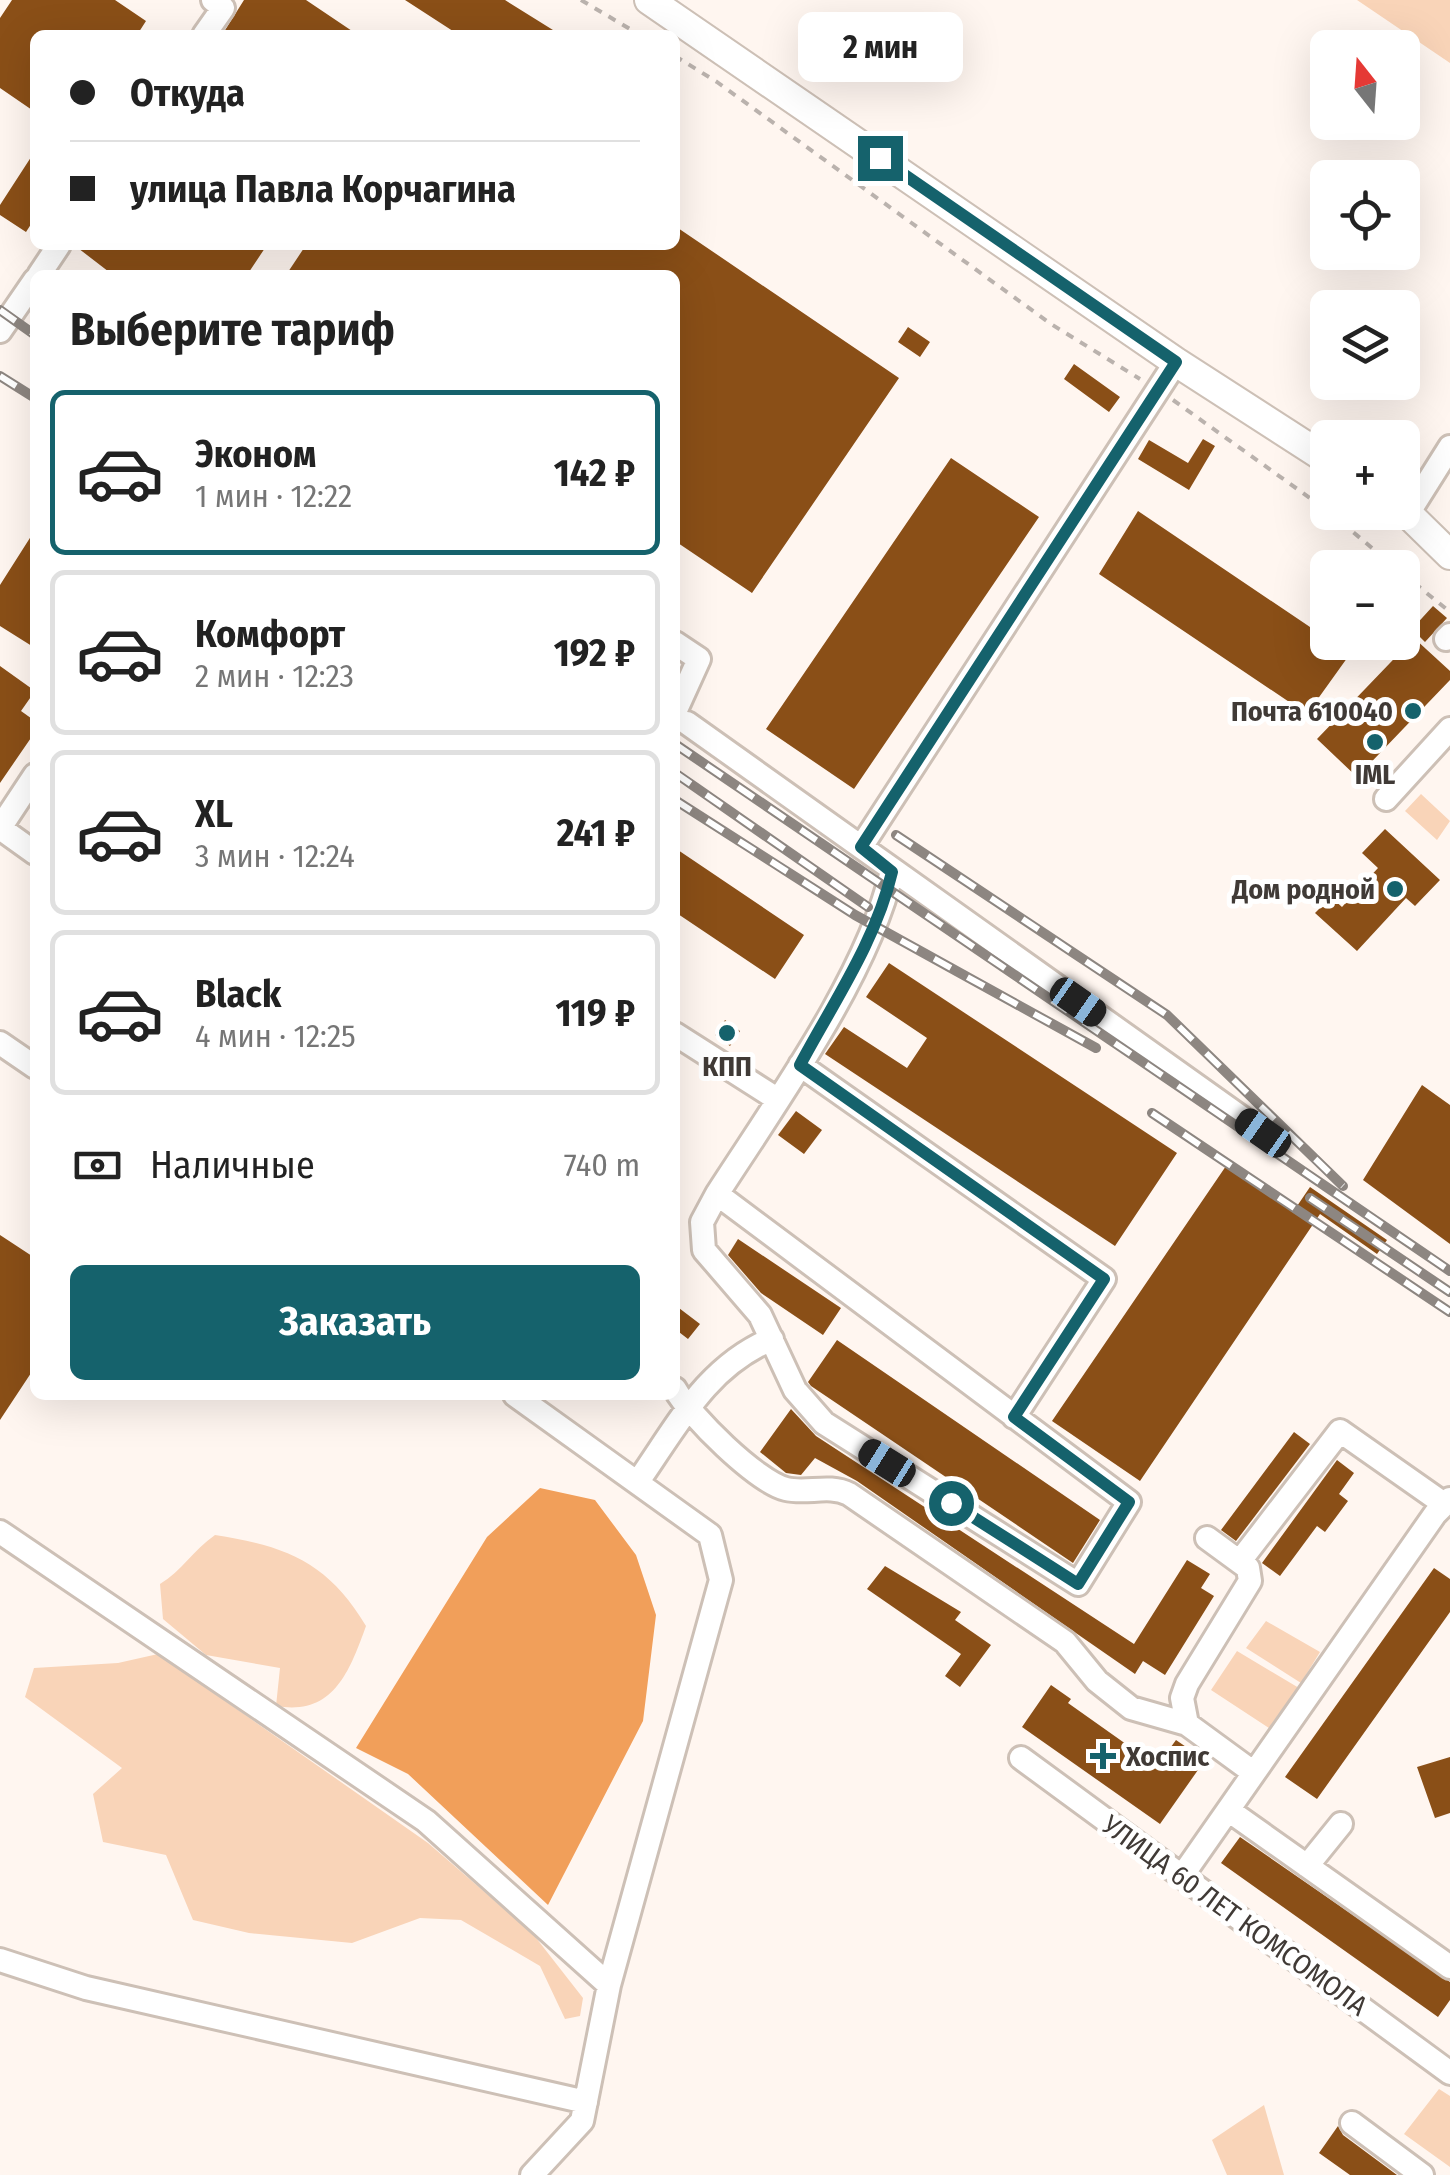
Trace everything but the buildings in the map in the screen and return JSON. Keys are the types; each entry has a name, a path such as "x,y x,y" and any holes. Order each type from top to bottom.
{"main road":[{"path":"649,0 1176,362 1310,448"},
{"path":"1420,524 1450,555"}],"street":[{"path":"208,30 223,8 214,0"},
{"path":"0,332 30,288"},
{"path":"861,847 1176,362"},
{"path":"1420,490 1450,447"},
{"path":"680,646 700,659 681,718 1263,1133"},
{"path":"1386,799 1450,729"},
{"path":"30,783 0,828 30,849"},
{"path":"717,1194 1129,1502 1078,1584 824,1422 795,1390 760,1315 704,1250 702,1222 717,1194 800,1065 876,924 892,872"},
{"path":"680,1037 777,1099"},
{"path":"0,1044 30,1064"},
{"path":"800,1065 1104,1279 1014,1417"},
{"path":"639,1480 713,1375 737,1356 772,1339"},
{"path":"680,1397 688,1410 776,1485 849,1494 1066,1642 1097,1680 1131,1708 1186,1724 1254,1773"},
{"path":"522,1400 639,1480 710,1535 720,1580 609,1986 582,2122 532,2175"},
{"path":"1182,1876 1445,1510 1340,1430 1240,1561"},
{"path":"0,1532 426,1821 609,1986"},
{"path":"1186,1724 1182,1698 1187,1684 1249,1586 1250,1574 1240,1561 1207,1538"},
{"name":"УЛИЦА 60 ЛЕТ КОМСОМОЛА","path":"1021,1758 1450,2072"},
{"path":"1231,1812 1450,1967"},
{"path":"1306,1866 1342,1824"},
{"path":"0,1960 86,1988 586,2102"},
{"path":"1352,2123 1422,2175"}],"path":[{"path":"582,0 632,30"},
{"path":"680,59 1051,324 1158,390 1310,499"},
{"path":"1350,530 1374,550"},
{"path":"1420,588 1450,612"}],"shaded area":[{"path":"1357,0 1450,0 1450,63 1420,43 1420,30 1401,30"},
{"path":"1421,794 1450,821 1437,840 1405,811"},
{"path":"540,1488 595,1500 636,1555 656,1615 643,1721 548,1905 408,1774 356,1748 487,1537"},
{"path":"215,1535 263,1545 303,1561 352,1604 366,1626 345,1675 325,1697 296,1707 276,1706 280,1668 206,1655 163,1619 160,1584"},
{"path":"1266,1621 1320,1652 1301,1683 1246,1648"},
{"path":"1237,1651 1299,1688 1272,1730 1211,1690"},
{"path":"158,1654 428,1843 533,1934 583,1998 580,2016 565,2019 540,1966 461,1920 420,1918 352,1943 249,1933 193,1920 166,1855 103,1842 93,1794 122,1768 25,1697 34,1668 118,1663"},
{"path":"1439,2089 1450,2096 1450,2167 1404,2134"},
{"path":"1264,2105 1284,2175 1227,2175 1212,2140"}],"railway":[{"path":"0,310 30,331"},
{"path":"0,376 30,395"},
{"path":"680,747 1450,1271"},
{"path":"680,776 868,907"},
{"path":"680,803 855,915 1096,1048"},
{"path":"896,835 1167,1015 1343,1186"},
{"path":"1152,1113 1450,1312"},
{"path":"1310,1198 1450,1292"}],"place":[{"name":"Почта 610040","path":"1413,711"},
{"name":"IML","path":"1375,742"},
{"name":"Дом родной","path":"1395,889"},
{"name":"КПП","path":"727,1033"},
{"name":"Хоспис","path":"1103,1756"}],"route":[{"path":"880,158 1176,362 861,847 892,872 887,892 876,924 800,1065 1104,1279 1014,1417 1129,1502 1078,1584 951,1503"}]}
